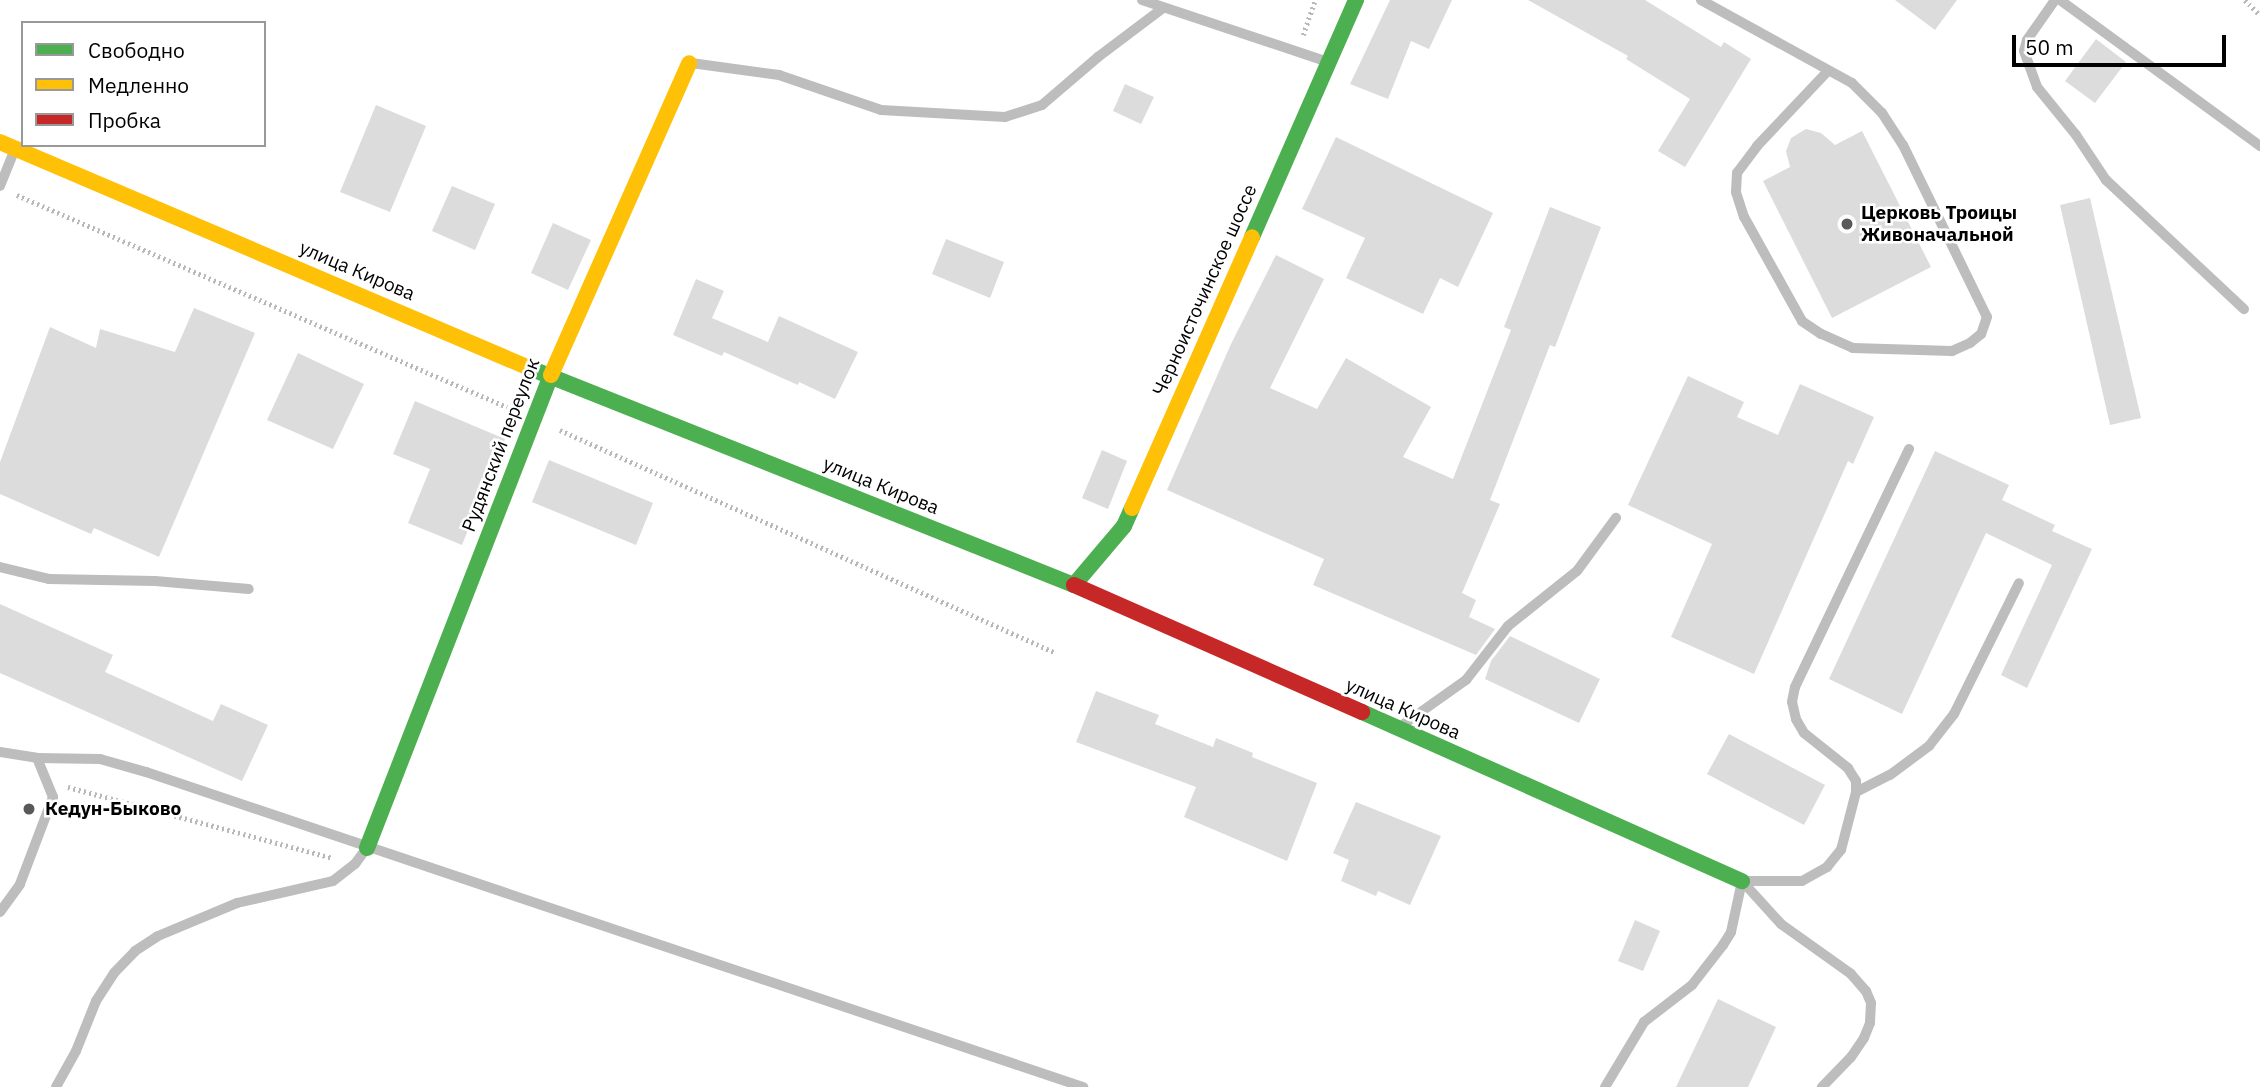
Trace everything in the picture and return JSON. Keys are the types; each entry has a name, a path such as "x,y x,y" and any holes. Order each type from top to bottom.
{"main road":[{"name":"Черноисточинское шоссе","path":"1074,585 1124,526 1331,63 1356,0"},
{"name":"Рудянский переулок","path":"367,848 550,377 689,63"},
{"name":"улица Кирова","path":"8,145 550,377 1074,585 1742,881"}],"lane":[{"path":"1142,0 1331,63"},
{"path":"1701,0 1852,83 1875,105 1903,145 1987,317 1981,334 1970,344 1952,351 1853,348 1828,338 1802,321 1744,217 1736,192 1737,173 1757,146 1828,71"},
{"path":"2055,0 2027,40 2024,51 2037,87 2076,135 2106,180 2244,309"},
{"path":"2060,0 2260,146"},
{"path":"689,63 779,75 881,110 1005,117 1042,105 1098,57 1163,9"},
{"path":"0,186 8,145"},
{"path":"1742,881 1802,881 1827,867 1841,850 1856,792 1856,781 1848,768 1804,733 1796,719 1792,702 1795,687 1909,449"},
{"path":"1398,729 1466,680 1508,626 1577,570 1616,518"},
{"path":"0,567 49,579 155,581 249,589"},
{"path":"1856,792 1890,775 1929,746 1946,725 2019,583"},
{"path":"0,752 37,758 100,759 1083,1087"},
{"path":"0,912 20,884 52,797 37,758"},
{"path":"56,1087 76,1051 96,1001 114,973 135,951 158,936 237,903 332,881 355,864 367,848"},
{"path":"1605,1087 1644,1022 1692,985 1723,945 1731,932 1742,881"},
{"path":"1742,881 1781,925 1851,974 1866,991 1871,1003 1867,1031 1851,1057 1822,1087"}],"path":[{"path":"1297,52 1315,0"},
{"path":"2245,0 2260,15"}],"building":[{"path":"1390,0 1452,0 1429,49 1411,41 1388,99 1350,84"},
{"path":"1528,0 1645,0 1721,47 1724,42 1751,59 1685,167 1658,151 1690,99 1626,59 1628,56"},
{"path":"1895,0 1957,0 1935,30"},
{"path":"2096,39 2126,62 2095,103 2065,81"},
{"path":"1125,84 1154,97 1141,124 1113,111"},
{"path":"376,105 426,126 390,212 340,192"},
{"name":"Церковь Троицы Живоначальной","path":"1806,129 1821,133 1835,145 1862,131 1931,267 1832,318 1763,181 1790,167 1786,151 1791,138"},
{"path":"1336,137 1493,213 1458,287 1440,278 1423,314 1346,278 1365,238 1302,209"},
{"path":"452,186 495,204 475,250 432,231"},
{"path":"2090,198 2141,418 2110,425 2060,205"},
{"path":"1550,207 1601,227 1555,347 1550,345 1490,500 1500,504 1462,593 1476,600 1469,617 1495,629 1476,655 1313,585 1324,559 1167,490 1231,344 1276,255 1324,279 1270,388 1317,409 1346,358 1431,407 1403,457 1453,479 1511,330 1504,327"},
{"path":"553,223 591,240 568,290 531,273"},
{"path":"946,239 1004,262 990,298 932,274"},
{"path":"696,279 724,291 712,318 768,342 779,316 858,352 835,399 724,352 722,356 673,335"},
{"path":"194,308 255,333 159,557 94,528 91,534 0,494 0,462 50,327 96,348 100,329 175,352"},
{"path":"298,353 364,384 333,449 267,420"},
{"path":"1688,376 1744,402 1737,417 1778,435 1800,384 1874,417 1853,464 1848,461 1754,674 1671,637 1712,544 1628,505"},
{"path":"415,401 505,439 462,545 408,523 430,469 393,454"},
{"path":"1102,450 1127,461 1108,509 1082,498"},
{"path":"1935,451 2009,485 2002,500 2055,525 2052,531 2092,549 2027,688 2001,675 2052,565 1986,533 1902,714 1829,679"},
{"path":"549,460 653,503 636,545 532,502"},
{"path":"0,604 113,655 105,672 213,721 221,704 268,725 242,781 0,673"},
{"path":"1510,636 1600,679 1579,723 1485,679 1491,661"},
{"path":"1096,691 1159,715 1155,724 1213,747 1216,738 1253,753 1252,757 1317,783 1287,861 1184,817 1196,787 1076,742"},
{"path":"1729,734 1825,785 1804,825 1707,774"},
{"path":"1356,802 1441,836 1410,905 1378,891 1376,896 1341,881 1349,860 1333,853"},
{"path":"1635,920 1660,931 1643,971 1618,961"},
{"path":"1718,999 1776,1027 1748,1087 1676,1087"}],"traffic: fast":[{"path":"1252,237 1356,0"},
{"path":"527,367 1074,585 1124,526 1132,508"},
{"path":"367,848 551,375"},
{"path":"1362,712 1742,881"}],"traffic: slow":[{"path":"551,375 689,63"},
{"path":"0,142 527,367"},
{"path":"1132,508 1252,237"}],"traffic: jam":[{"path":"1074,585 1362,712"}],"place":[{"name":"Церковь Троицы Живоначальной","path":"1847,224"},
{"name":"Кедун-Быково","path":"29,809"}]}
